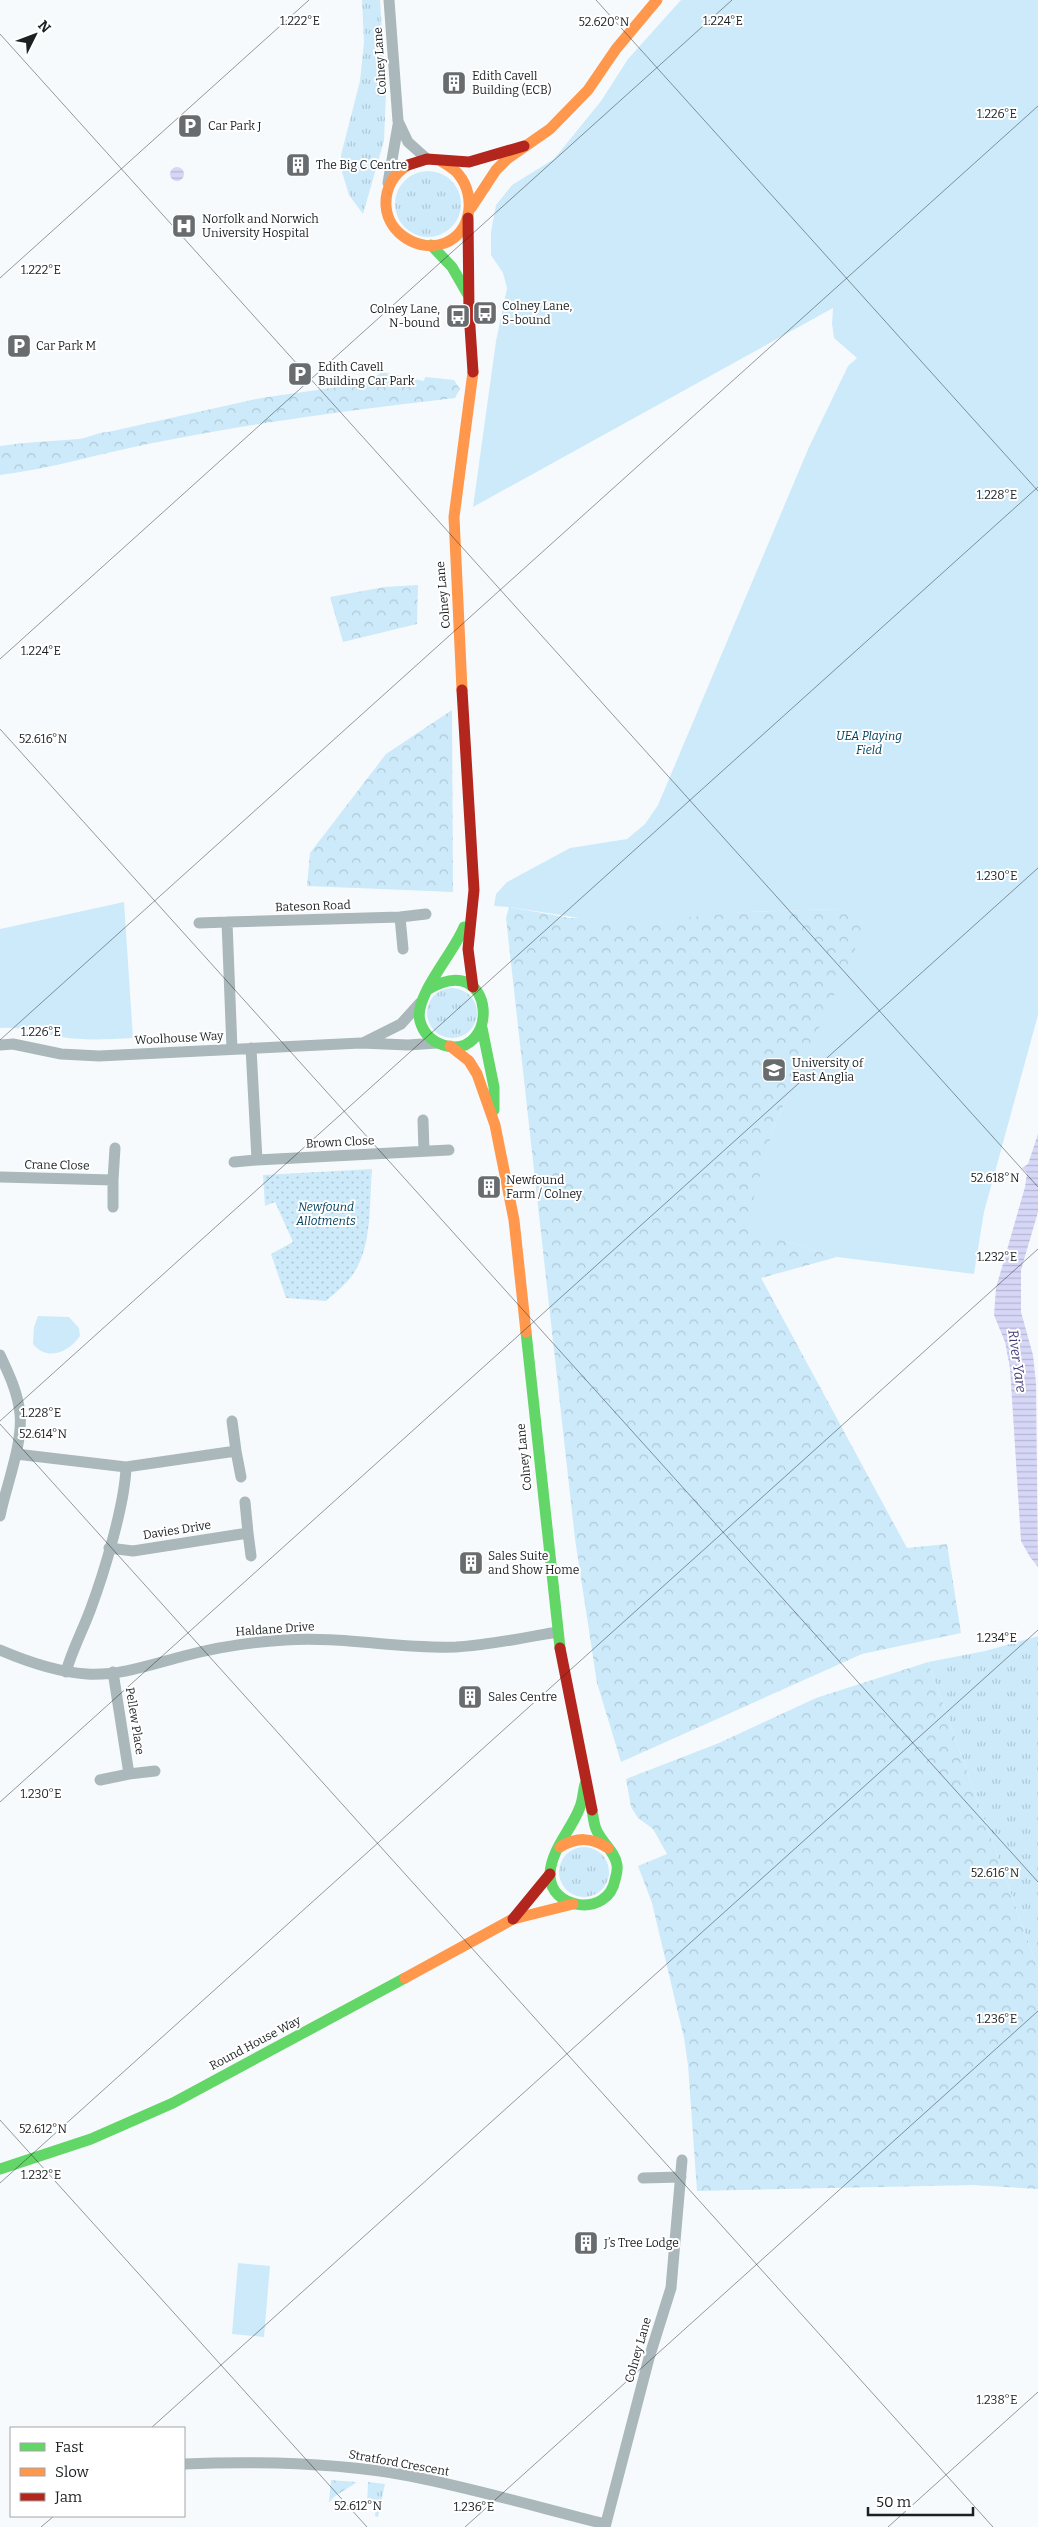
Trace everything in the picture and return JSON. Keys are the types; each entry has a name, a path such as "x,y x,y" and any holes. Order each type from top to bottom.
{"street":[{"name":"Colney Lane","path":"389,0 398,121 386,191 387,216 403,238 415,244 431,245 454,237 496,170 524,146 550,129 588,90 616,49 657,0"},
{"name":"Colney Lane","path":"398,121 408,142 426,159"},
{"name":"Colney Lane","path":"386,191 390,181 406,165 426,159 470,162 524,146"},
{"name":"Colney Lane","path":"441,161 454,168 464,179 470,193 467,261 474,365 455,508 454,550 474,890 474,913 467,943 467,956 473,987 485,1006 482,1028 494,1087 495,1125"},
{"name":"Colney Lane","path":"431,245 452,267 470,300"},
{"name":"Colney Lane","path":"420,1003 462,933 474,890"},
{"name":"Bateson Road","path":"199,922 400,917 426,914"},
{"path":"400,917 403,948"},
{"path":"227,922 232,1049"},
{"path":"427,990 436,983 447,980 458,980 473,987"},
{"path":"420,1003 418,1012 423,1030 437,1042"},
{"name":"Woolhouse Way","path":"361,1043 401,1024 420,1003"},
{"path":"450,1046 469,1042 482,1028"},
{"name":"Colney Lane","path":"437,1042 450,1046 460,1052 474,1067 495,1125 514,1220 561,1660 584,1762 585,1784 596,1830 614,1856 618,1867 618,1877 614,1888 606,1897 596,1904 584,1906 574,1904"},
{"name":"Woolhouse Way","path":"0,1045 13,1044 60,1054 99,1056 361,1043 408,1045 437,1042"},
{"path":"250,1048 257,1160"},
{"path":"423,1120 424,1151"},
{"path":"113,1208 115,1148"},
{"name":"Brown Close","path":"234,1162 449,1150"},
{"name":"Crane Close","path":"0,1177 113,1180"},
{"path":"0,1355 11,1378 20,1415 16,1454 1,1509"},
{"path":"232,1421 241,1476"},
{"path":"16,1454 126,1467 236,1450"},
{"path":"66,1672 91,1607 109,1548 126,1481 126,1467"},
{"path":"246,1502 251,1556"},
{"name":"Davies Drive","path":"109,1548 133,1551 248,1533"},
{"name":"Haldane Drive","path":"0,1650 32,1663 66,1672 90,1674 113,1672 258,1641 341,1639 414,1646 456,1647 557,1632"},
{"name":"Pellew Place","path":"113,1672 129,1774"},
{"name":"Pellew Place","path":"100,1780 155,1771"},
{"name":"Colney Lane","path":"550,1874 554,1855 580,1807 585,1784"},
{"path":"560,1847 571,1840 584,1838 597,1840 608,1848"},
{"path":"550,1874 554,1887 562,1898 574,1904"},
{"name":"Round House Way","path":"514,1918 550,1874"},
{"name":"Round House Way","path":"0,2169 91,2139 173,2103 514,1918 574,1904"},
{"name":"Colney Lane","path":"605,2526 649,2358 671,2288 682,2160"},
{"path":"643,2178 681,2177"},
{"name":"Stratford Crescent","path":"185,2464 280,2463 338,2467 406,2476 605,2526"}],"green space":[{"path":"362,0 380,0 386,93 384,141 363,214 349,195 342,172 341,155 360,81 364,42"},
{"name":"UEA Playing Field","path":"681,0 1038,0 1038,1015 984,1212 974,1274 837,1257 745,1229 774,1126 868,921 835,909 746,912 618,924 494,906 496,894 507,882 570,848 627,839 645,824 658,805 809,447 848,366 857,358 834,338 832,324 833,308 473,507 496,341 507,288 503,273 491,255 491,232 496,205 512,185 554,159 601,101 628,59"},
{"path":"428,171 441,174 451,181 458,191 461,204 458,217 451,227 441,234 428,237 415,234 405,227 398,217 395,204 398,191 405,181 415,174"},
{"path":"382,372 424,381 425,377 454,380 460,389 455,398 262,423 148,444 37,469 0,475 0,446 82,438 261,398 366,383"},
{"path":"418,585 417,624 343,642 330,597 384,587"},
{"path":"452,710 453,892 307,886 310,853 386,754"},
{"path":"124,902 133,1038 79,1039 23,1029 0,1028 0,929"},
{"path":"509,907 570,918 835,909 869,921 774,1126 746,1229 837,1257 761,1278 907,1548 947,1544 961,1633 862,1654 621,1762 597,1683 575,1539 506,918"},
{"path":"452,988 462,990 470,995 475,1003 477,1013 475,1023 470,1031 462,1036 452,1038 442,1036 434,1031 429,1023 427,1013 429,1003 434,995 442,990"},
{"name":"Newfound Allotments","path":"372,1169 367,1239 358,1266 351,1277 326,1301 286,1298 271,1254 293,1242 275,1202 265,1206 263,1175"},
{"path":"38,1316 69,1317 79,1328 80,1336 70,1347 58,1353 45,1353 33,1344 34,1327"},
{"path":"1038,1636 1038,1969 928,1662 985,1651"},
{"path":"928,1662 1038,1969 1038,2189 973,2185 697,2191 688,2065 684,2038 652,1903 638,1866 667,1854 653,1829 638,1818 631,1807 626,1779 719,1743 816,1698"},
{"path":"579,1847 589,1847 602,1854 609,1867 609,1877 602,1890 589,1897 579,1897 570,1893 563,1886 559,1877 559,1867 563,1858 570,1851"},
{"path":"238,2263 270,2266 264,2337 232,2334"},
{"path":"331,2480 356,2482 356,2483 329,2502"},
{"path":"368,2482 385,2484 378,2517 375,2516 376,2506 367,2504"}],"water":[{"path":"174,167 180,167 184,174 180,181 174,181 170,177 170,171"},
{"name":"River Yare","path":"1038,1134 1038,1212 1021,1270 1021,1312 1033,1355 1036,1383 1038,1567 1021,1541 1010,1368 1005,1342 994,1315 996,1288 1025,1187 1027,1173 1022,1168 1028,1164"}],"traffic: fast":[{"path":"431,245 452,267 467,293"},
{"path":"427,990 450,981 467,983 478,993 483,1008 482,1024 475,1038 462,1046 443,1045 428,1036 423,1029 419,1011 423,1000 428,988 464,927"},
{"path":"482,1028 494,1087 494,1110"},
{"path":"526,1332 560,1648"},
{"path":"585,1784 580,1807 554,1855 550,1873 552,1885 558,1895 579,1905 591,1904 602,1900 610,1892 617,1871 614,1855 596,1829 592,1810"},
{"path":"0,2169 91,2139 173,2103 405,1978"}],"traffic: slow":[{"path":"471,208 496,170 507,159 550,129 588,90 616,49 657,0"},
{"path":"408,165 391,182 386,200 388,216 399,233 407,239 416,243 435,245 445,243 461,231 466,222 469,203 468,193 459,175 441,161"},
{"path":"462,690 454,517 473,372"},
{"path":"450,1046 469,1061 477,1074 495,1125 514,1220 526,1332"},
{"path":"560,1847 572,1841 590,1840 608,1848"},
{"path":"405,1978 513,1919 573,1904"}],"traffic: jam":[{"path":"408,165 427,159 469,162 524,146"},
{"path":"468,218 469,312 473,372"},
{"path":"462,690 474,890 468,949 473,987"},
{"path":"560,1648 592,1810"},
{"path":"513,1919 550,1874"}],"place":[{"name":"Edith Cavell Building (ECB)","path":"454,83"},
{"name":"Car Park J","path":"190,126"},
{"name":"The Big C Centre","path":"298,165"},
{"name":"Norfolk and Norwich University Hospital","path":"184,226"},
{"name":"Colney Lane, S-bound","path":"485,313"},
{"name":"Colney Lane, N-bound","path":"458,316"},
{"name":"Car Park M","path":"19,346"},
{"name":"Edith Cavell Building Car Park","path":"300,374"},
{"name":"University of East Anglia","path":"774,1070"},
{"name":"Newfound Farm / Colney","path":"489,1187"},
{"name":"Sales Suite and Show Home","path":"471,1563"},
{"name":"Sales Centre","path":"470,1697"},
{"name":"J’s Tree Lodge","path":"586,2243"}]}
